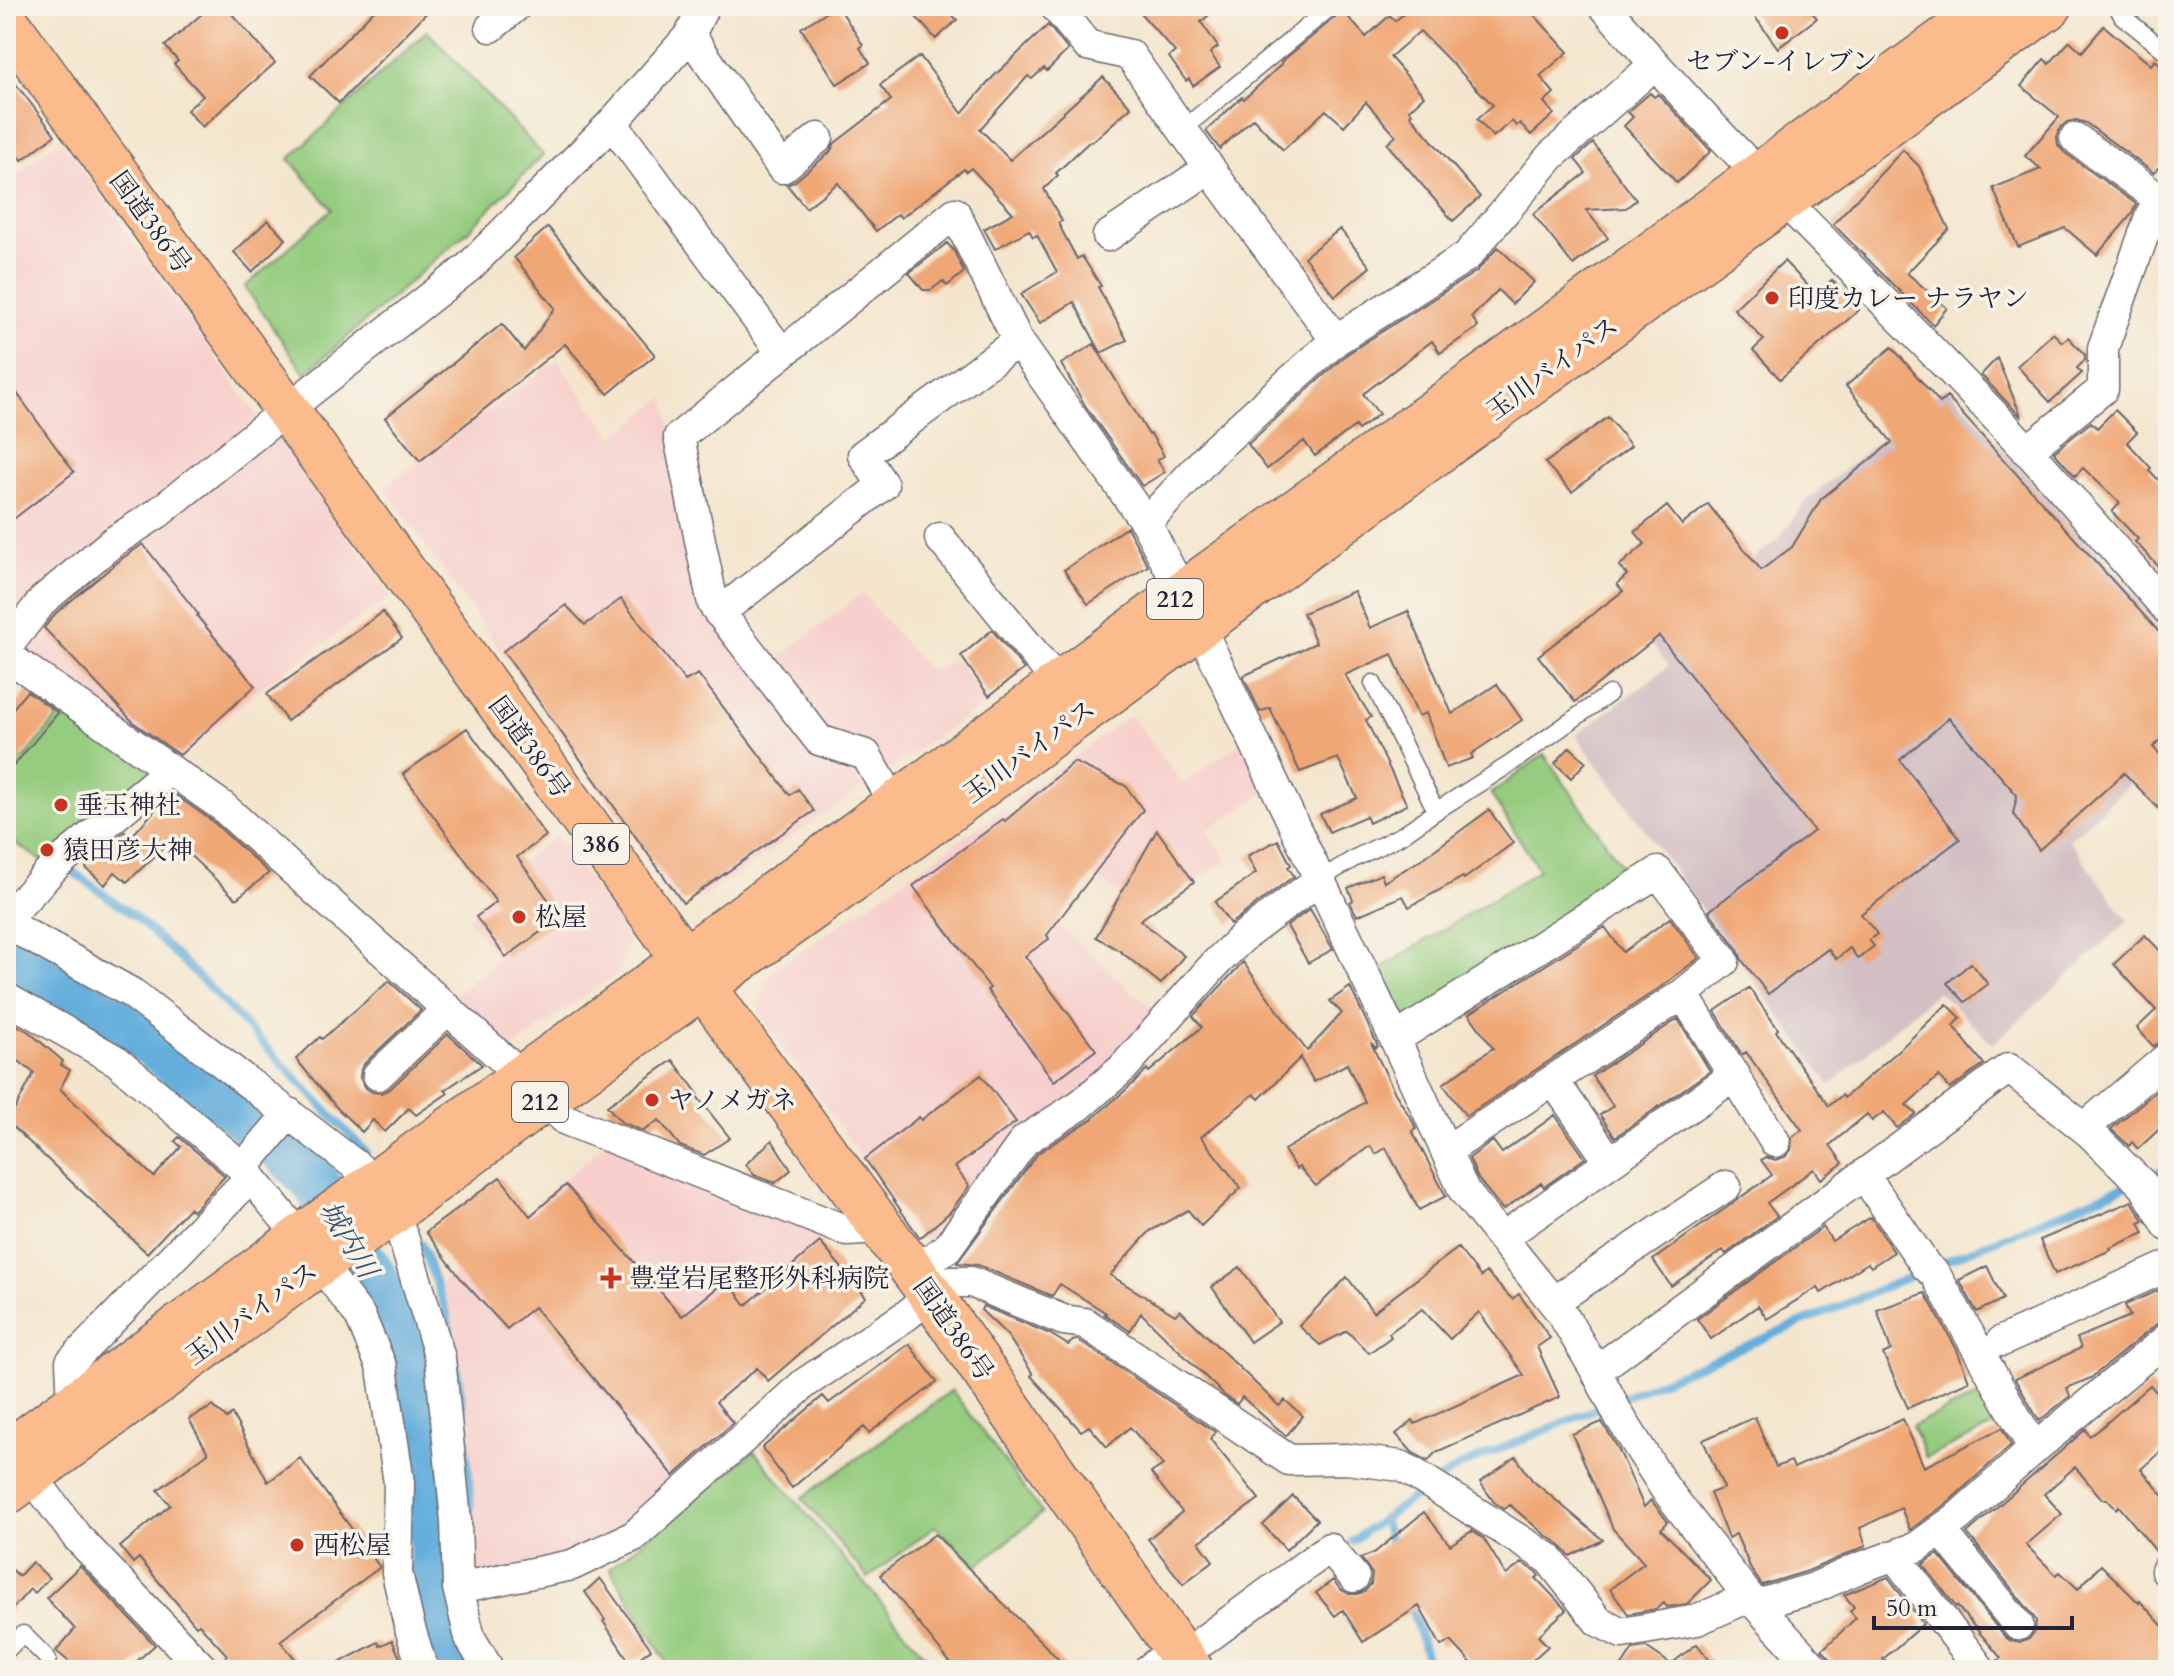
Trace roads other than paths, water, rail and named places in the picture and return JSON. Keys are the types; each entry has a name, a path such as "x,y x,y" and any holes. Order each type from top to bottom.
{"highway":[{"name":"玉川バイパス","path":"1771,188 1990,6"},
{"name":"玉川バイパス","path":"14,1474 73,1405 377,1203 1771,188 2050,6"},
{"name":"国道386号","path":"6,21 694,972 878,1223 931,1284 1180,1657"},
{"name":"玉川バイパス","path":"904,820 1059,684 1191,610"},
{"name":"玉川バイパス","path":"14,1474 314,1247"}],"street":[{"path":"491,27 516,6"},
{"path":"6,648 43,600 113,542 158,513 469,267 612,123 690,35 704,6"},
{"path":"1055,6 1087,45 1130,55 1336,340"},
{"path":"1604,6 1654,65 2027,451 2168,610"},
{"path":"690,35 782,168 818,138"},
{"path":"1146,523 1216,448 1336,340 1467,256 1551,156 1654,65"},
{"path":"612,123 782,353"},
{"path":"2027,451 2103,389 2103,348 2151,214 2165,198 2075,138"},
{"path":"1108,236 1210,168"},
{"path":"904,820 866,755 819,740 713,604 679,437 955,213 1018,341 1146,523 1191,610 1464,1191 1553,1302 1664,1487 1753,1601 1816,1670"},
{"path":"719,613 883,485 863,455 1018,341"},
{"path":"940,538 1059,684"},
{"path":"6,655 222,806 448,1009 566,1120 847,1231 865,1230 878,1223"},
{"path":"170,770 56,865 8,929 133,994 359,1168 377,1203 403,1237 440,1358 456,1521 458,1588 470,1638 489,1670"},
{"path":"1395,1039 1658,872 1724,961 1683,994 1446,1151"},
{"path":"458,1588 572,1565 634,1536 805,1383 907,1315 931,1284 931,1259 947,1248 1025,1140 1080,1105 1123,1068 1216,963 1245,935 1319,880"},
{"path":"1683,994 1775,1142"},
{"path":"6,998 117,1061 247,1172 314,1247 360,1316 382,1368 399,1483 397,1573 423,1670"},
{"path":"378,1075 448,1009"},
{"path":"2084,1128 2168,1057"},
{"path":"1607,1391 1864,1175 2009,1068 2084,1128 2137,1181 2168,1226"},
{"path":"1503,1237 1735,1075"},
{"path":"1553,1080 1610,1162"},
{"path":"73,1405 71,1362 247,1172 289,1113"},
{"path":"1864,1175 1931,1270 2034,1449"},
{"path":"1553,1302 1726,1186"},
{"path":"2002,1341 2168,1266"},
{"path":"931,1284 971,1282 1063,1320 1085,1323 1289,1460 1347,1459 1401,1466 1548,1558 1598,1621 1622,1633 1697,1620 1753,1601 1814,1588 1917,1547 1958,1517 2034,1449 2168,1338"},
{"path":"14,1474 203,1669"},
{"path":"1941,1530 2018,1625"},
{"path":"1180,1657 1329,1548 1354,1577"},
{"path":"1894,1555 1977,1665"}],"lane":[{"path":"1183,129 1332,6"},
{"path":"2117,6 2122,16 2168,53"},
{"path":"1373,683 1436,811"},
{"path":"1319,880 1402,835 1609,694"},
{"path":"6,1651 23,1634 48,1659"}],"waterway":[{"path":"69,869 137,918 208,986 366,1152"},
{"name":"城内川","path":"6,958 139,1033 272,1139 313,1179 377,1284 404,1356 432,1473 434,1605 452,1670"},
{"path":"2147,1177 2168,1168"},
{"path":"1936,1265 2130,1184"},
{"path":"421,1243 447,1314 461,1392 471,1526"},
{"path":"1437,1481 1462,1465 1924,1271"},
{"path":"1352,1541 1426,1488"},
{"path":"1383,1519 1392,1547"},
{"path":"1409,1602 1431,1670"}],"place":[{"name":"セブン-イレブン","path":"1782,33"},
{"name":"印度カレー ナラヤン","path":"1772,298"},
{"name":"垂玉神社","path":"61,805"},
{"name":"猿田彦大神","path":"47,850"},
{"name":"松屋","path":"519,917"},
{"name":"ヤノメガネ","path":"652,1100"},
{"name":"豊堂岩尾整形外科病院","path":"611,1278"},
{"name":"西松屋","path":"297,1545"}]}
